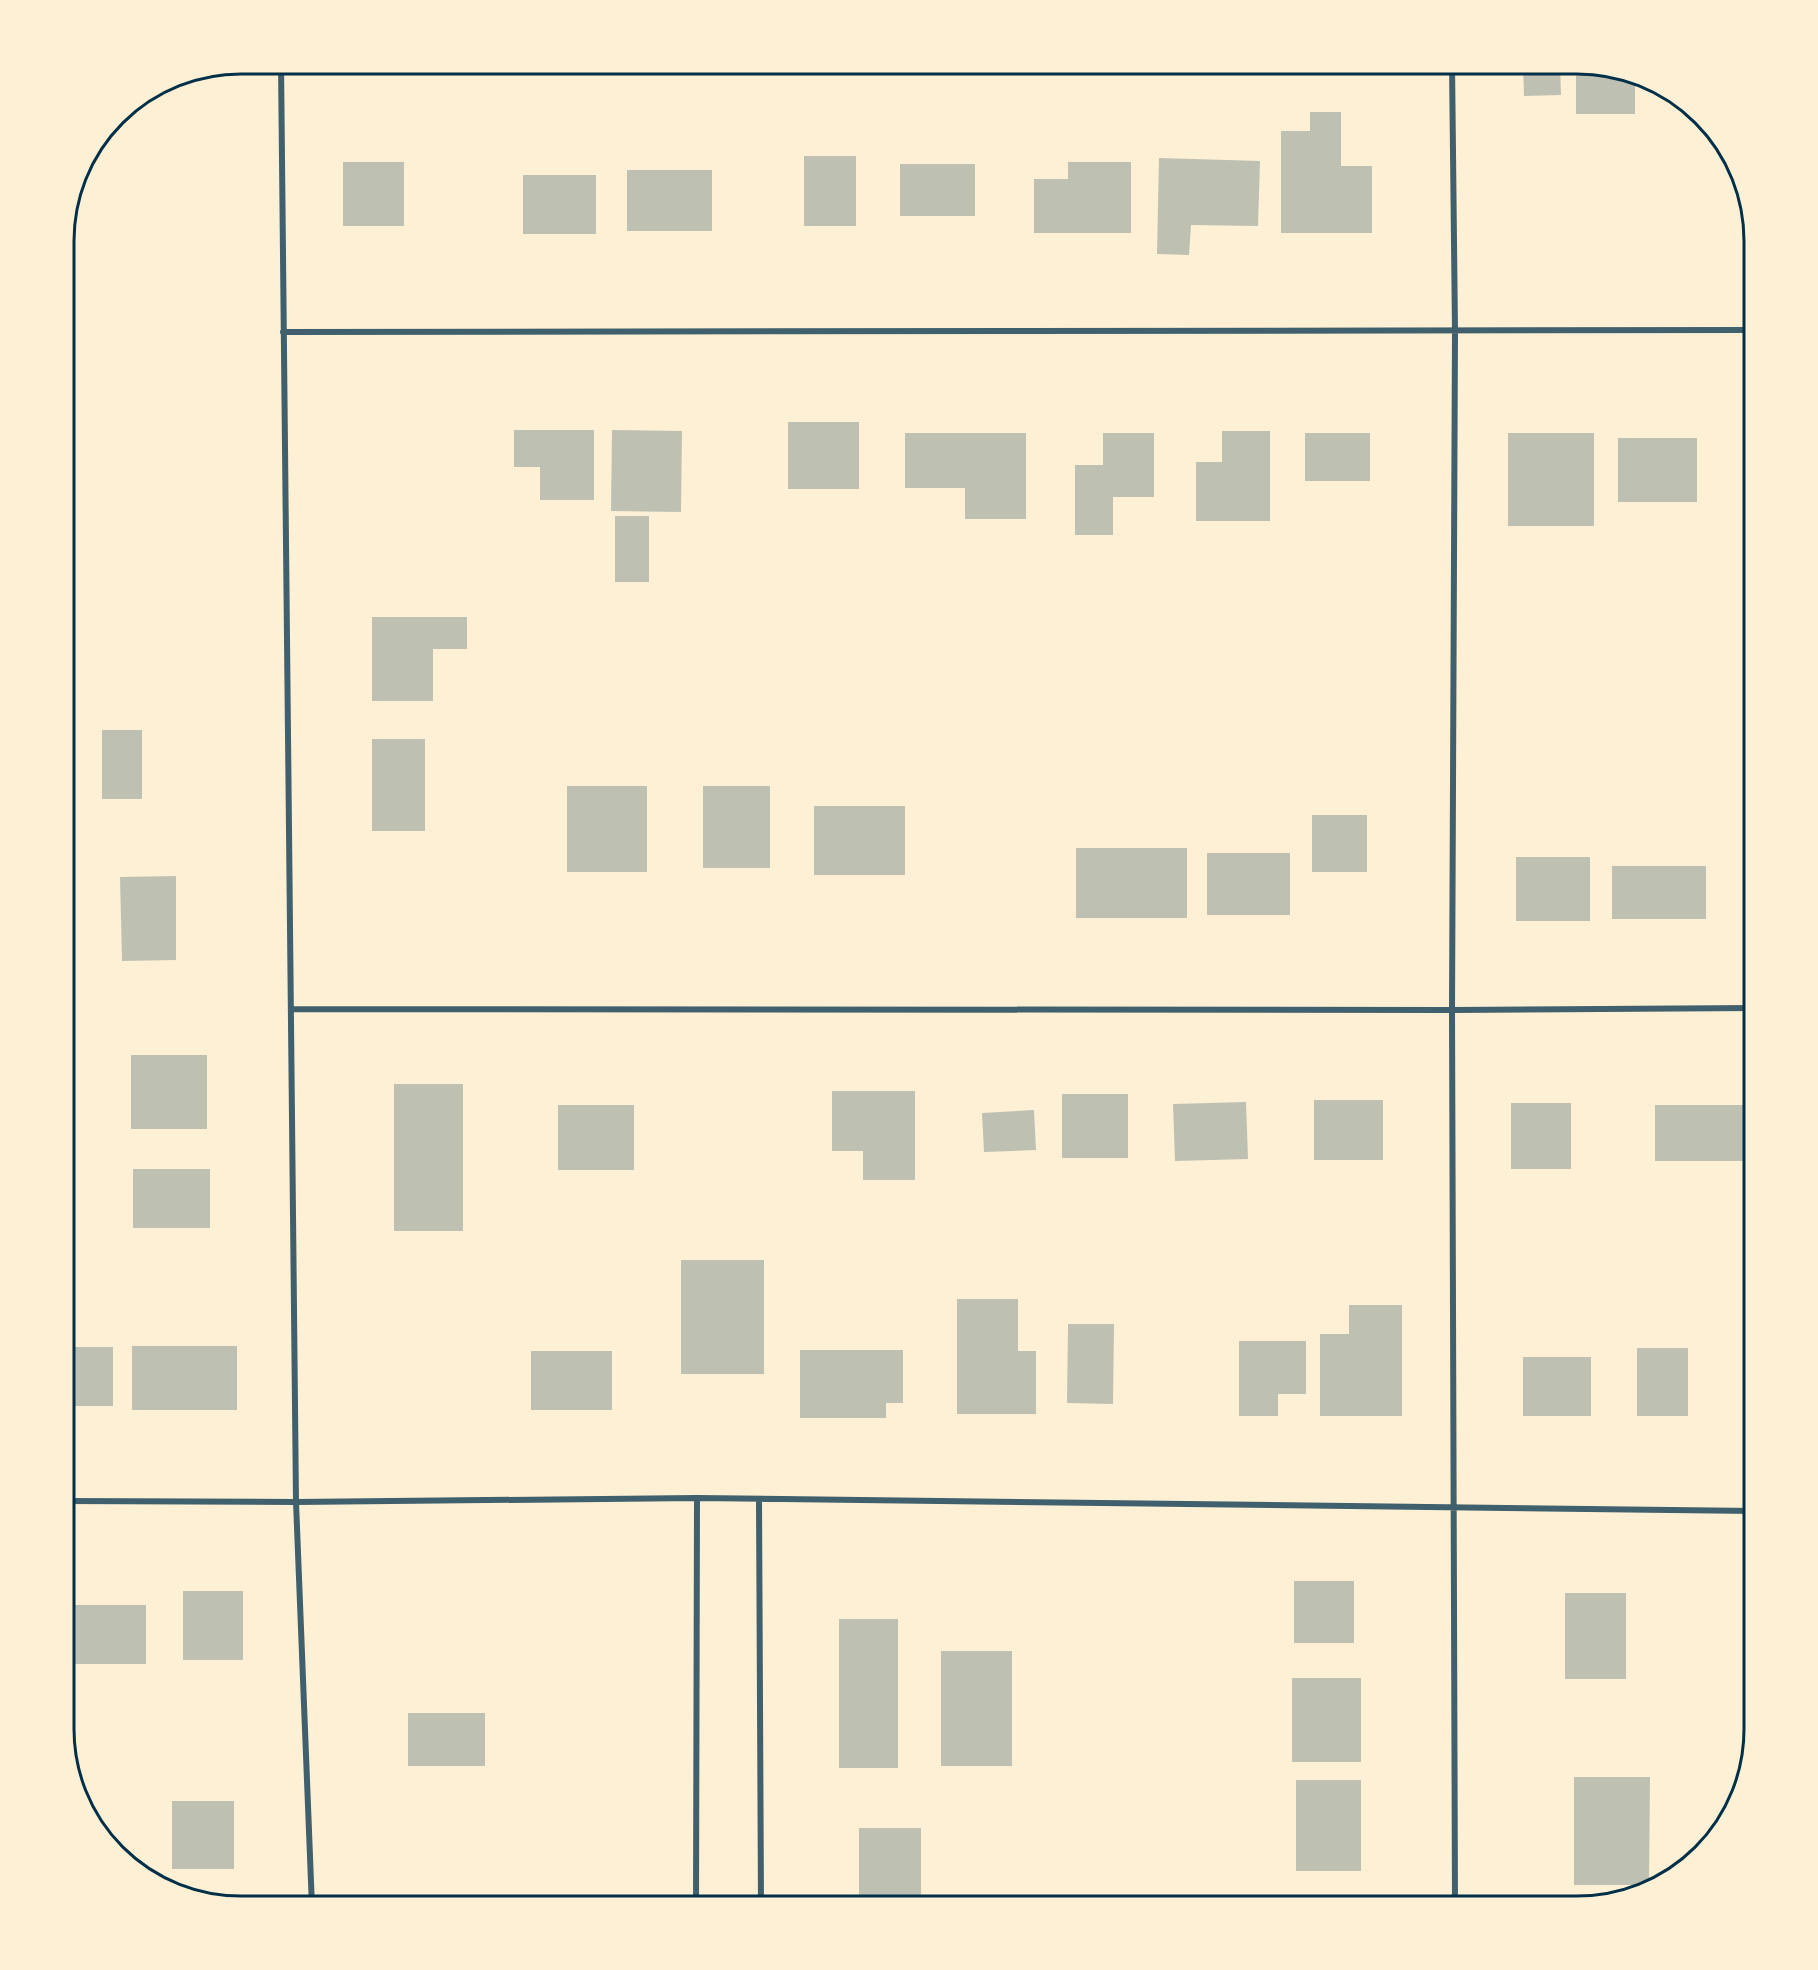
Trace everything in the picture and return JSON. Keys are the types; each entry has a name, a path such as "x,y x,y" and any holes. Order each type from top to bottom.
{"street":[{"path":"281,74 296,1502 312,1896"},
{"path":"1452,74 1455,331 1452,1010 1455,1896"},
{"path":"284,332 1744,330"},
{"path":"292,1009 1744,1008"},
{"path":"696,1896 697,1498"},
{"path":"74,1501 296,1502 697,1498 1744,1511"},
{"path":"759,1499 761,1896"}],"building":[{"path":"1523,74 1560,74 1561,95 1524,96"},
{"path":"1576,74 1599,75 1635,84 1635,114 1576,114"},
{"path":"1310,112 1341,112 1341,166 1372,166 1372,233 1281,233 1281,131 1310,131"},
{"path":"804,156 856,156 856,226 804,226"},
{"path":"1159,158 1260,161 1258,226 1191,225 1189,255 1157,254"},
{"path":"343,162 404,162 404,226 343,226"},
{"path":"1068,162 1131,162 1131,233 1034,233 1034,179 1068,179"},
{"path":"900,164 975,164 975,216 900,216"},
{"path":"627,170 712,170 712,231 627,231"},
{"path":"523,175 596,175 596,234 523,234"},
{"path":"788,422 859,422 859,489 788,489"},
{"path":"514,430 594,430 594,500 540,500 540,467 514,467"},
{"path":"612,430 682,431 681,512 611,511"},
{"path":"1222,431 1270,431 1270,521 1196,521 1196,462 1222,462"},
{"path":"905,433 1026,433 1026,519 965,519 965,488 905,488"},
{"path":"1103,433 1154,433 1154,497 1113,497 1113,535 1075,535 1075,465 1103,465"},
{"path":"1305,433 1370,433 1370,481 1305,481"},
{"path":"1508,433 1594,433 1594,526 1508,526"},
{"path":"1618,438 1697,438 1697,502 1618,502"},
{"path":"615,516 649,516 649,582 615,582"},
{"path":"372,617 467,617 467,649 433,649 433,701 372,701"},
{"path":"102,730 142,730 142,799 102,799"},
{"path":"372,739 425,739 425,831 372,831"},
{"path":"567,786 647,786 647,872 567,872"},
{"path":"703,786 770,786 770,868 703,868"},
{"path":"814,806 905,806 905,875 814,875"},
{"path":"1312,815 1367,815 1367,872 1312,872"},
{"path":"1076,848 1187,848 1187,918 1076,918"},
{"path":"1207,853 1290,853 1290,915 1207,915"},
{"path":"1516,857 1590,857 1590,921 1516,921"},
{"path":"1612,866 1706,866 1706,919 1612,919"},
{"path":"176,876 176,960 122,961 120,877"},
{"path":"131,1055 207,1055 207,1129 131,1129"},
{"path":"394,1084 463,1084 463,1231 394,1231"},
{"path":"832,1091 915,1091 915,1180 863,1180 863,1151 832,1151"},
{"path":"1062,1094 1128,1094 1128,1158 1062,1158"},
{"path":"1314,1100 1383,1100 1383,1160 1314,1160"},
{"path":"1246,1102 1248,1159 1175,1161 1173,1104"},
{"path":"1511,1103 1571,1103 1571,1169 1511,1169"},
{"path":"558,1105 634,1105 634,1170 558,1170"},
{"path":"1655,1105 1744,1105 1744,1161 1655,1161"},
{"path":"1034,1110 1036,1150 984,1152 982,1113"},
{"path":"133,1169 210,1169 210,1228 133,1228"},
{"path":"681,1260 764,1260 764,1374 681,1374"},
{"path":"957,1299 1018,1299 1018,1351 1036,1351 1036,1414 957,1414"},
{"path":"1349,1305 1402,1305 1402,1416 1320,1416 1320,1334 1349,1334"},
{"path":"1068,1324 1114,1324 1113,1404 1067,1403"},
{"path":"1239,1341 1306,1341 1306,1394 1278,1394 1278,1416 1239,1416"},
{"path":"132,1346 237,1346 237,1410 132,1410"},
{"path":"74,1347 113,1347 113,1406 74,1406"},
{"path":"1637,1348 1688,1348 1688,1416 1637,1416"},
{"path":"800,1350 903,1350 903,1403 886,1403 886,1418 800,1418"},
{"path":"531,1351 612,1351 612,1410 531,1410"},
{"path":"1523,1357 1591,1357 1591,1416 1523,1416"},
{"path":"1294,1581 1354,1581 1354,1643 1294,1643"},
{"path":"183,1591 243,1591 243,1660 183,1660"},
{"path":"1565,1593 1626,1593 1626,1679 1565,1679"},
{"path":"74,1605 146,1605 146,1664 74,1664"},
{"path":"839,1619 898,1619 898,1768 839,1768"},
{"path":"941,1651 1012,1651 1012,1766 941,1766"},
{"path":"1292,1678 1361,1678 1361,1762 1292,1762"},
{"path":"408,1713 485,1713 485,1766 408,1766"},
{"path":"1574,1777 1650,1777 1649,1880 1638,1885 1574,1885"},
{"path":"1296,1780 1361,1780 1361,1871 1296,1871"},
{"path":"172,1801 234,1801 234,1869 172,1869"},
{"path":"859,1828 921,1828 921,1896 859,1896"}]}
